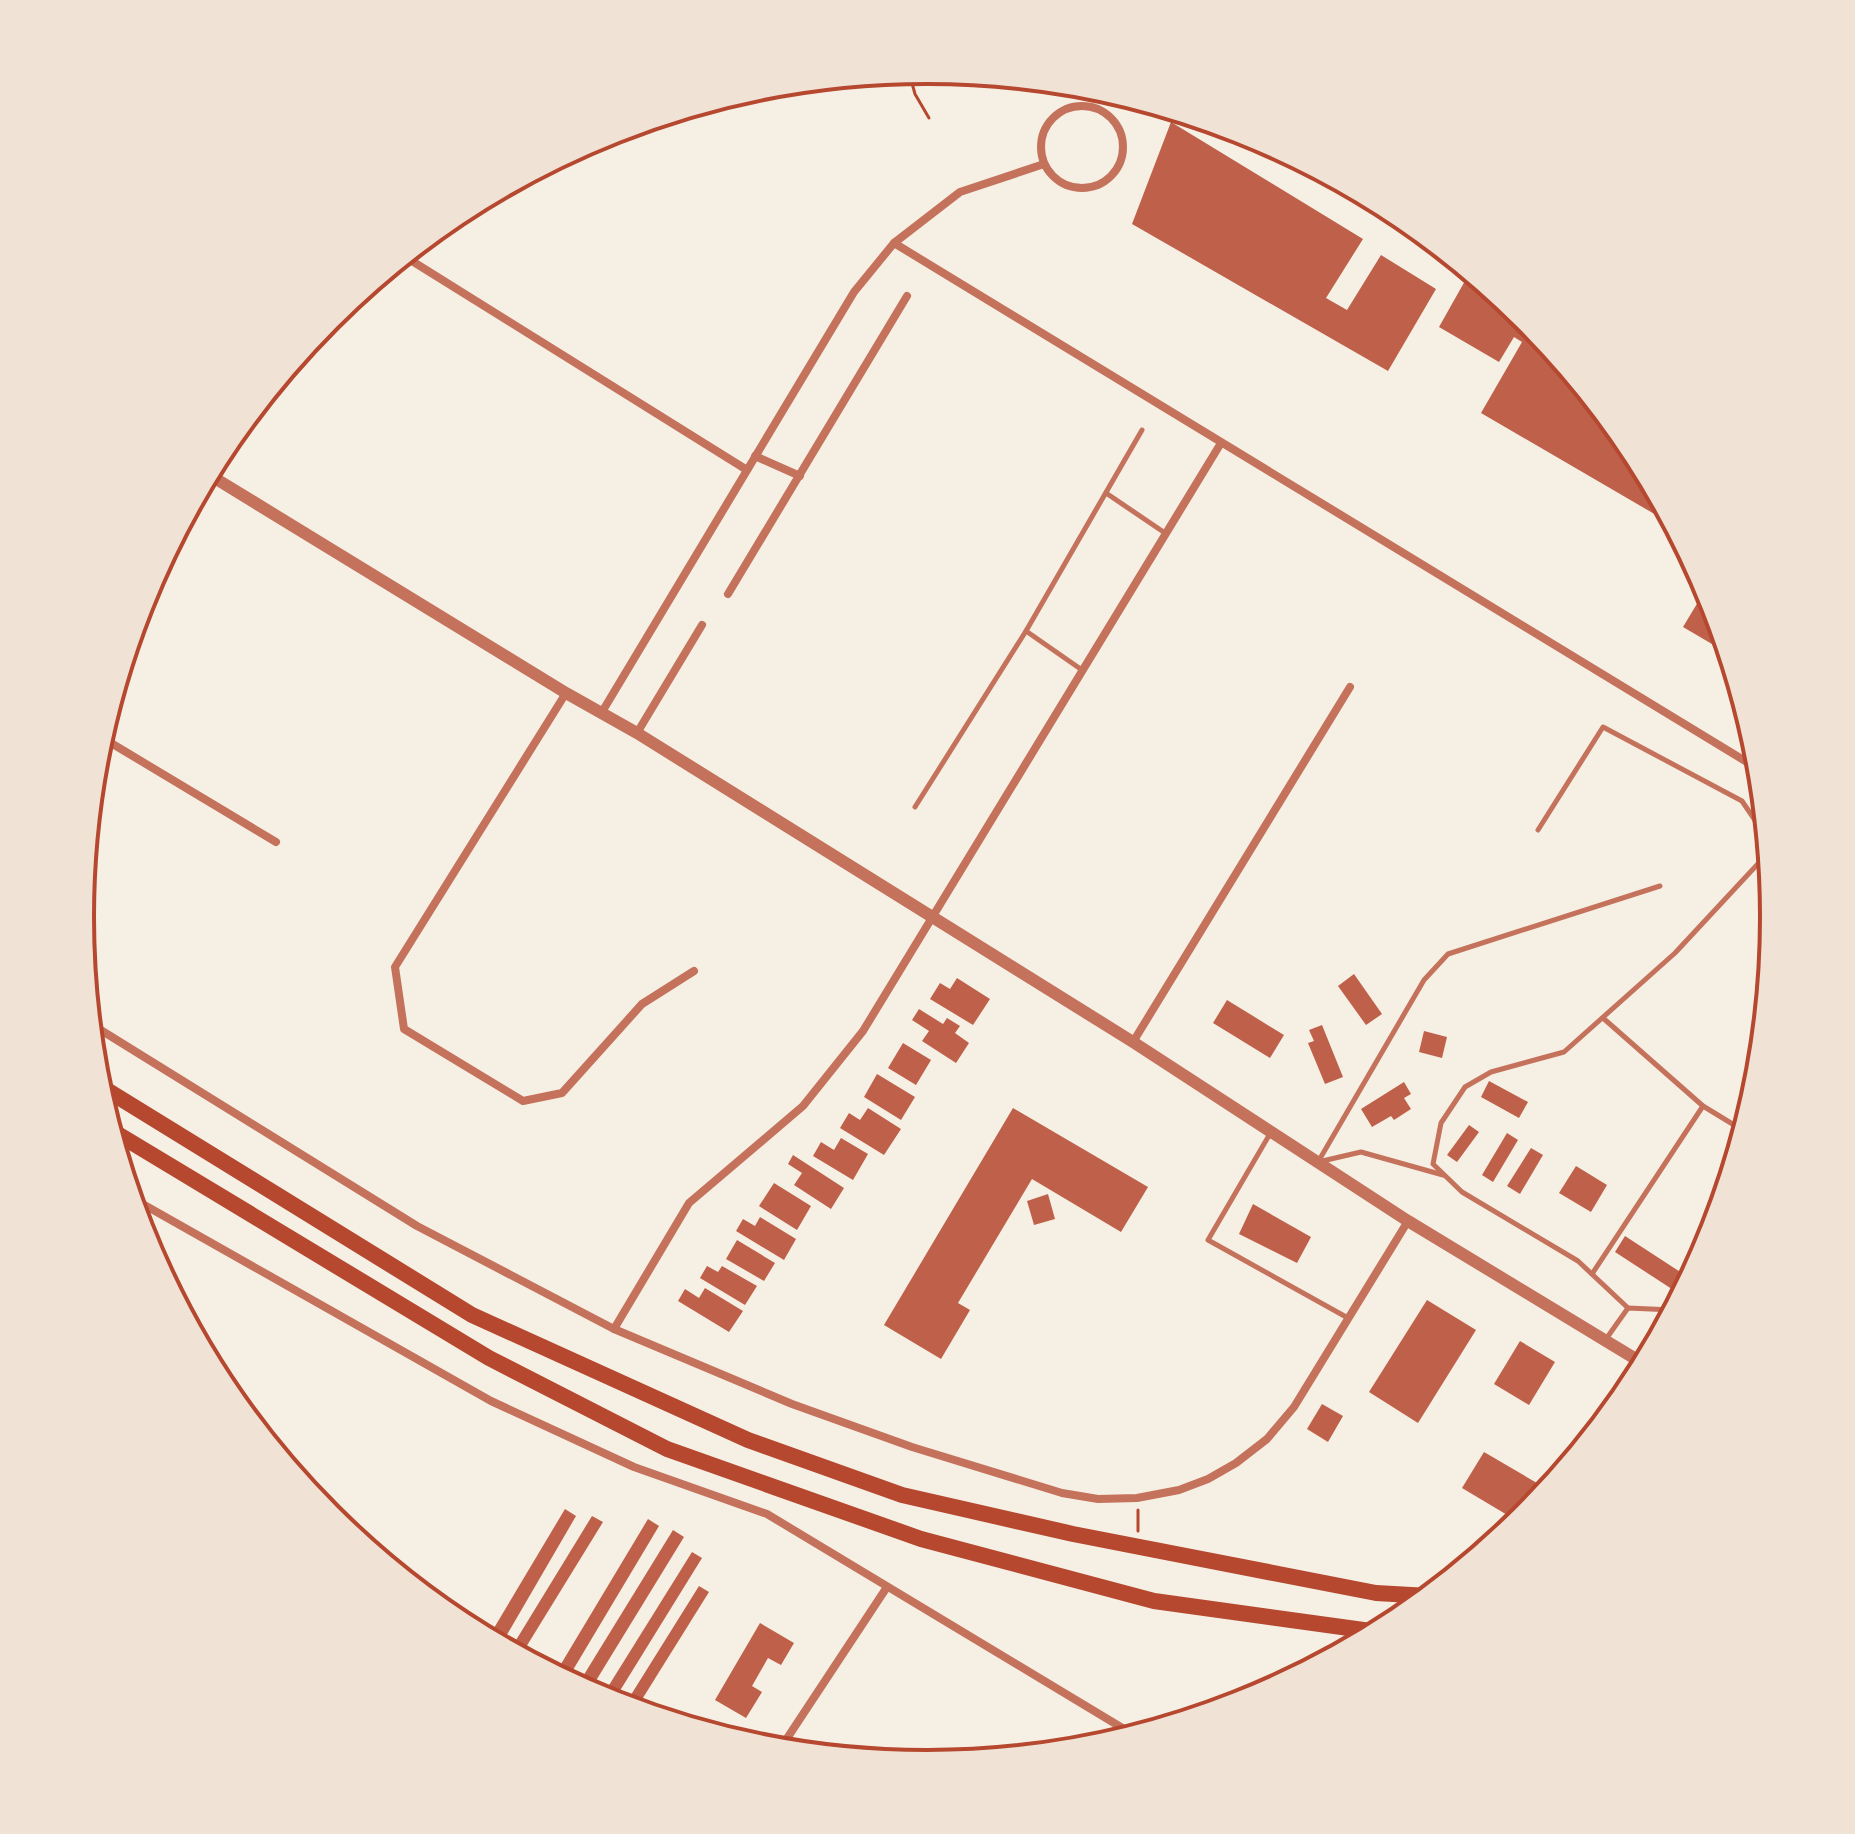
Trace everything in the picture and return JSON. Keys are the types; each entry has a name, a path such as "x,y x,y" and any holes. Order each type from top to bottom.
{"highway":[{"path":"114,1095 472,1315 748,1440 902,1495 1073,1534 1376,1593 1411,1595"},
{"path":"125,1138 489,1358 667,1449 921,1539 1154,1601 1358,1629"}],"street":[{"path":"1092,107 1115,122 1121,134 1124,148 1121,162 1104,183 1091,188 1064,184 1044,164 1042,139 1047,126 1067,109 1092,107"},
{"path":"602,712 854,292 894,243 960,192 1044,164"},
{"path":"894,243 1745,761"},
{"path":"413,262 747,470"},
{"path":"728,594 907,296"},
{"path":"614,1329 689,1203 803,1106 863,1031 1221,443"},
{"path":"755,456 800,476"},
{"path":"218,480 566,693 637,733 1133,1042 1408,1221 1634,1358"},
{"path":"637,733 702,625"},
{"path":"1133,1042 1350,687"},
{"path":"566,693 395,967 404,1029 523,1101 562,1093 642,1004 694,971"},
{"path":"113,744 276,842"},
{"path":"103,1031 417,1226 614,1329 792,1404 917,1449 1062,1493 1098,1499 1137,1498 1179,1490 1208,1479 1236,1463 1267,1439 1294,1407 1408,1221"},
{"path":"147,1206 491,1401 634,1467 767,1514 1121,1727"},
{"path":"787,1738 887,1587"}],"lane":[{"path":"915,807 1026,631 1142,430"},
{"path":"1106,493 1166,534"},
{"path":"1026,631 1083,670"},
{"path":"1538,830 1603,727 1742,801 1754,819"},
{"path":"1662,1310 1628,1308 1578,1261 1462,1192 1433,1164 1441,1123 1465,1087 1491,1072 1564,1052 1675,953 1759,863"},
{"path":"1318,1162 1424,980 1448,954 1660,886"},
{"path":"1603,1018 1703,1106 1734,1125"},
{"path":"1592,1274 1703,1106"},
{"path":"1271,1132 1208,1240 1348,1318"},
{"path":"1318,1162 1361,1152 1444,1175"},
{"path":"1605,1340 1628,1308"}],"path":[{"path":"912,85 929,118"},
{"path":"1137,1498 1138,1533"}],"building":[{"path":"1171,122 1363,239 1326,298 1347,310 1381,255 1436,289 1388,371 1132,224"},
{"path":"1465,281 1517,328 1554,368 1620,454 1657,515 1481,413 1522,342 1514,337 1499,362 1439,327"},
{"path":"1698,601 1715,646 1683,627"},
{"path":"1354,974 1382,1014 1366,1025 1338,986"},
{"path":"957,978 990,999 973,1025 930,999 940,983 950,989"},
{"path":"1227,1000 1284,1035 1270,1058 1213,1023"},
{"path":"919,1009 943,1024 947,1018 960,1026 955,1033 969,1043 956,1063 922,1041 929,1031 912,1020"},
{"path":"1322,1025 1343,1077 1325,1084 1308,1043 1314,1041 1309,1030"},
{"path":"1424,1031 1447,1037 1442,1058 1419,1052"},
{"path":"903,1043 931,1060 916,1085 888,1068"},
{"path":"877,1074 915,1097 901,1120 864,1097"},
{"path":"1489,1081 1528,1102 1519,1118 1481,1097"},
{"path":"1404,1082 1411,1094 1404,1098 1411,1109 1394,1120 1391,1116 1372,1127 1361,1109"},
{"path":"868,1108 901,1129 884,1155 840,1128 849,1113 860,1120"},
{"path":"1013,1108 1148,1187 1121,1232 1032,1179 958,1303 970,1310 941,1359 884,1325"},
{"path":"1469,1125 1479,1132 1457,1162 1447,1155"},
{"path":"1507,1133 1518,1140 1493,1182 1482,1175"},
{"path":"841,1138 868,1154 853,1180 813,1156 821,1142 834,1150"},
{"path":"1531,1148 1543,1155 1520,1194 1507,1186"},
{"path":"793,1155 844,1188 831,1209 794,1185 802,1173 788,1164"},
{"path":"1576,1166 1607,1185 1591,1212 1559,1193"},
{"path":"774,1183 811,1206 797,1230 759,1206"},
{"path":"1048,1194 1055,1219 1034,1225 1027,1201"},
{"path":"1253,1204 1311,1237 1297,1263 1239,1234"},
{"path":"760,1217 796,1239 784,1260 736,1231 743,1219 755,1226"},
{"path":"1625,1236 1681,1272 1673,1289 1615,1252"},
{"path":"737,1240 775,1263 764,1281 726,1259"},
{"path":"707,1266 718,1272 722,1266 757,1286 745,1305 700,1278"},
{"path":"705,1288 743,1311 729,1332 678,1301 685,1289 699,1298"},
{"path":"1427,1300 1476,1330 1418,1423 1369,1392"},
{"path":"1520,1341 1555,1362 1529,1405 1494,1384"},
{"path":"1322,1404 1343,1416 1328,1442 1307,1429"},
{"path":"1484,1452 1538,1484 1507,1515 1462,1488"},
{"path":"565,1509 576,1516 507,1635 494,1628"},
{"path":"592,1516 603,1522 526,1646 516,1641"},
{"path":"648,1519 659,1526 573,1670 561,1665"},
{"path":"673,1530 684,1537 596,1681 584,1675"},
{"path":"692,1552 702,1558 620,1691 608,1687"},
{"path":"699,1586 709,1592 642,1699 631,1695"},
{"path":"760,1623 794,1643 781,1665 768,1658 752,1686 762,1692 746,1718 715,1700"}]}
